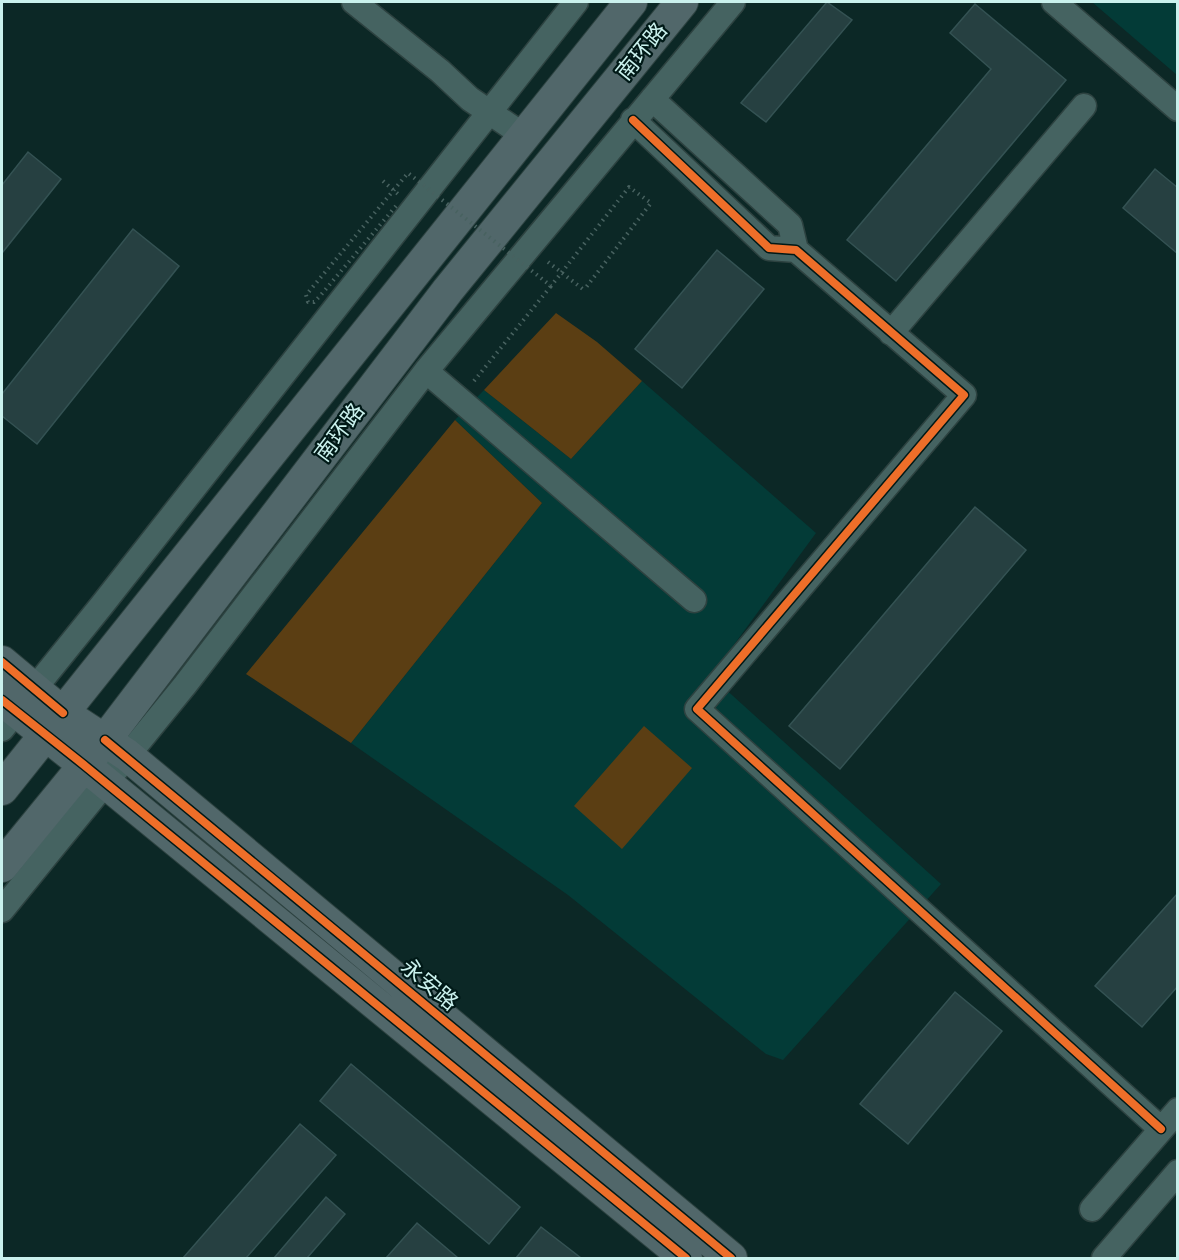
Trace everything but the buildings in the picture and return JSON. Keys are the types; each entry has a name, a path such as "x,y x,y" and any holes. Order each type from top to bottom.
{"main road":[{"name":"南环路","path":"2,789 631,2"},
{"name":"南环路","path":"2,867 95,774 116,748 448,290 682,2"},
{"path":"2,662 13,707 54,724 95,774 686,1258"},
{"name":"永安路","path":"54,724 116,748 731,1258"}],"street":[{"path":"354,2 470,99 523,135"},
{"path":"13,707 576,2"},
{"path":"116,748 185,685 426,371 733,2"},
{"path":"1054,2 1178,109"},
{"path":"652,99 790,225 796,250 964,394 697,708 1161,1130"},
{"path":"891,333 1084,106"},
{"path":"633,120 769,248 796,250"},
{"path":"426,371 694,600"},
{"path":"2,910 95,774"},
{"path":"1092,1209 1178,1110"},
{"path":"1104,1258 1178,1172"}],"path":[{"path":"396,206 320,296 314,302 308,302 306,295 408,173 551,286"},
{"path":"469,386 551,286 629,187 651,203 584,290 547,262"}],"shaded area":[{"path":"1092,2 1177,2 1177,75"},
{"path":"556,313 597,342 642,381 571,459 484,390"},
{"path":"642,381 816,533 711,676 941,884 783,1060 766,1054 568,895 351,743 542,503 455,420 484,390 571,459"},
{"path":"455,420 542,503 351,743 246,674"},
{"path":"644,726 692,768 622,849 574,806"}],"cycle path":[{"path":"633,120 769,248 796,250 964,395 697,709 1161,1129"},
{"path":"2,662 63,713"},
{"path":"2,700 686,1258"},
{"path":"105,740 731,1258"}]}
